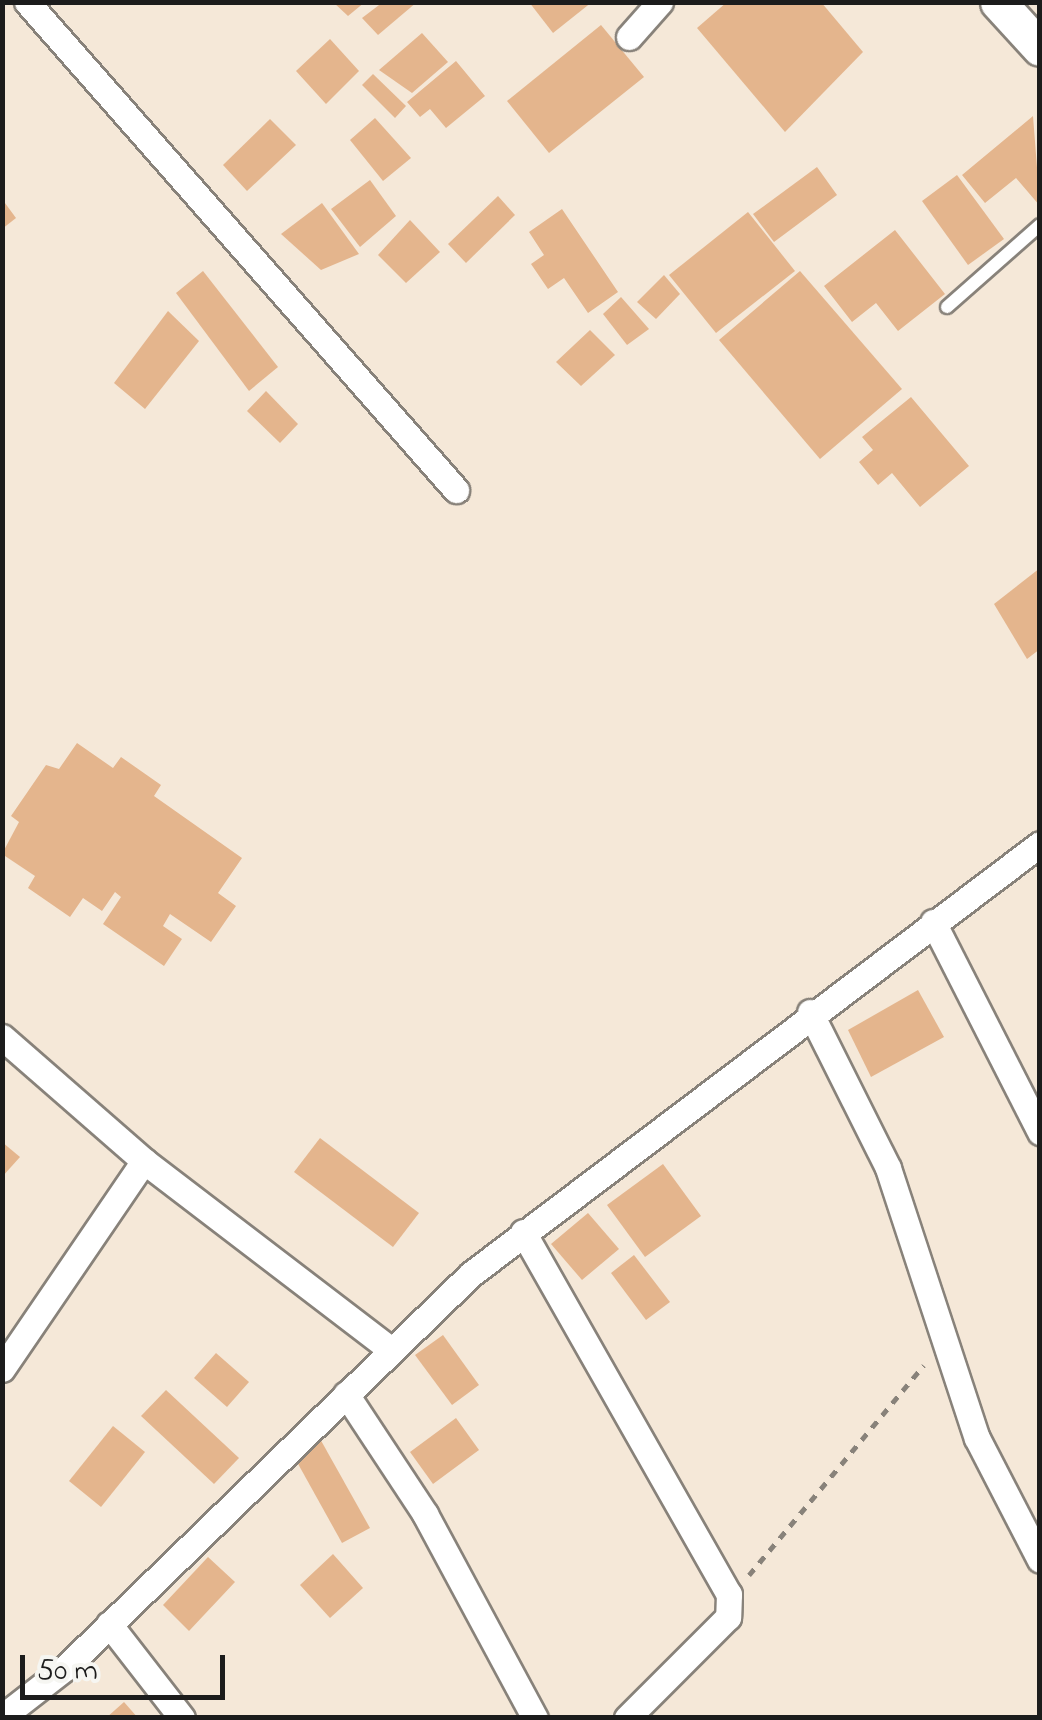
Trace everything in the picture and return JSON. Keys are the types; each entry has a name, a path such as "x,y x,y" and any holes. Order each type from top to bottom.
{"main road":[{"path":"998,2 1040,48"}],"street":[{"path":"28,2 456,490"},
{"path":"629,37 660,2"},
{"path":"2,1717 109,1624 390,1350 523,1232 810,1012 1040,844"},
{"path":"934,922 1040,1132"},
{"path":"810,1012 888,1168 977,1438 1040,1560"},
{"path":"2,1037 144,1160 390,1350"},
{"path":"2,1369 144,1160"},
{"path":"523,1232 729,1594 728,1617 627,1718"},
{"path":"346,1394 425,1514 534,1718"},
{"path":"109,1624 182,1718"}],"lane":[{"path":"947,306 1040,225"}],"path":[{"path":"729,1594 789,1538 943,1340"}],"building":[{"path":"333,2 365,2 348,16"},
{"path":"383,2 417,2 378,35 362,18"},
{"path":"529,2 592,2 553,33"},
{"path":"727,2 821,2 863,52 785,132 697,28"},
{"path":"601,25 644,77 549,153 507,101"},
{"path":"422,33 448,62 412,93 379,70"},
{"path":"330,39 359,71 326,104 296,71"},
{"path":"456,61 485,96 446,128 430,109 420,117 407,102"},
{"path":"373,74 406,106 395,118 362,85"},
{"path":"1033,116 1040,206 1016,178 985,203 962,175"},
{"path":"375,118 411,158 383,181 350,140"},
{"path":"270,119 296,145 247,191 223,165"},
{"path":"817,167 837,195 774,242 753,214"},
{"path":"957,175 1004,239 968,265 922,201"},
{"path":"370,180 396,216 360,247 331,209"},
{"path":"498,196 515,215 466,263 448,244"},
{"path":"2,199 16,218 2,229"},
{"path":"322,203 359,254 321,270 281,234"},
{"path":"562,209 618,292 588,313 564,278 548,289 531,264 544,255 529,232"},
{"path":"748,212 795,271 716,333 669,275"},
{"path":"410,220 440,252 406,283 378,255"},
{"path":"895,230 945,294 898,331 876,303 852,322 824,286"},
{"path":"203,271 278,367 249,391 176,293"},
{"path":"800,271 902,389 820,459 719,340"},
{"path":"664,275 680,294 656,319 637,302"},
{"path":"621,297 649,329 627,345 603,314"},
{"path":"168,311 199,341 145,409 114,383"},
{"path":"590,330 615,355 581,386 556,362"},
{"path":"266,391 298,424 280,443 247,411"},
{"path":"911,397 969,466 920,507 892,473 878,485 859,462 873,450 862,437"},
{"path":"1040,568 1040,649 1027,659 994,604"},
{"path":"77,743 113,768 121,757 161,785 154,796 242,858 218,893 236,906 211,942 170,914 163,926 182,939 164,966 103,924 121,897 115,892 102,911 83,898 70,917 28,888 35,876 2,854 19,822 11,816 46,765 59,769"},
{"path":"918,990 944,1037 871,1077 848,1030"},
{"path":"320,1138 419,1213 393,1247 294,1172"},
{"path":"2,1142 20,1157 2,1177"},
{"path":"663,1164 701,1216 645,1257 607,1205"},
{"path":"588,1213 619,1249 582,1280 551,1244"},
{"path":"634,1255 670,1302 646,1320 611,1273"},
{"path":"443,1335 479,1385 452,1405 415,1355"},
{"path":"216,1353 249,1382 227,1407 194,1378"},
{"path":"166,1390 239,1458 214,1484 141,1416"},
{"path":"456,1418 479,1450 433,1484 410,1452"},
{"path":"113,1426 145,1452 101,1507 69,1481"},
{"path":"319,1437 370,1528 342,1543 292,1453"},
{"path":"333,1554 363,1588 330,1618 300,1585"},
{"path":"208,1557 235,1582 189,1631 163,1605"},
{"path":"124,1702 138,1718 106,1718"}]}
